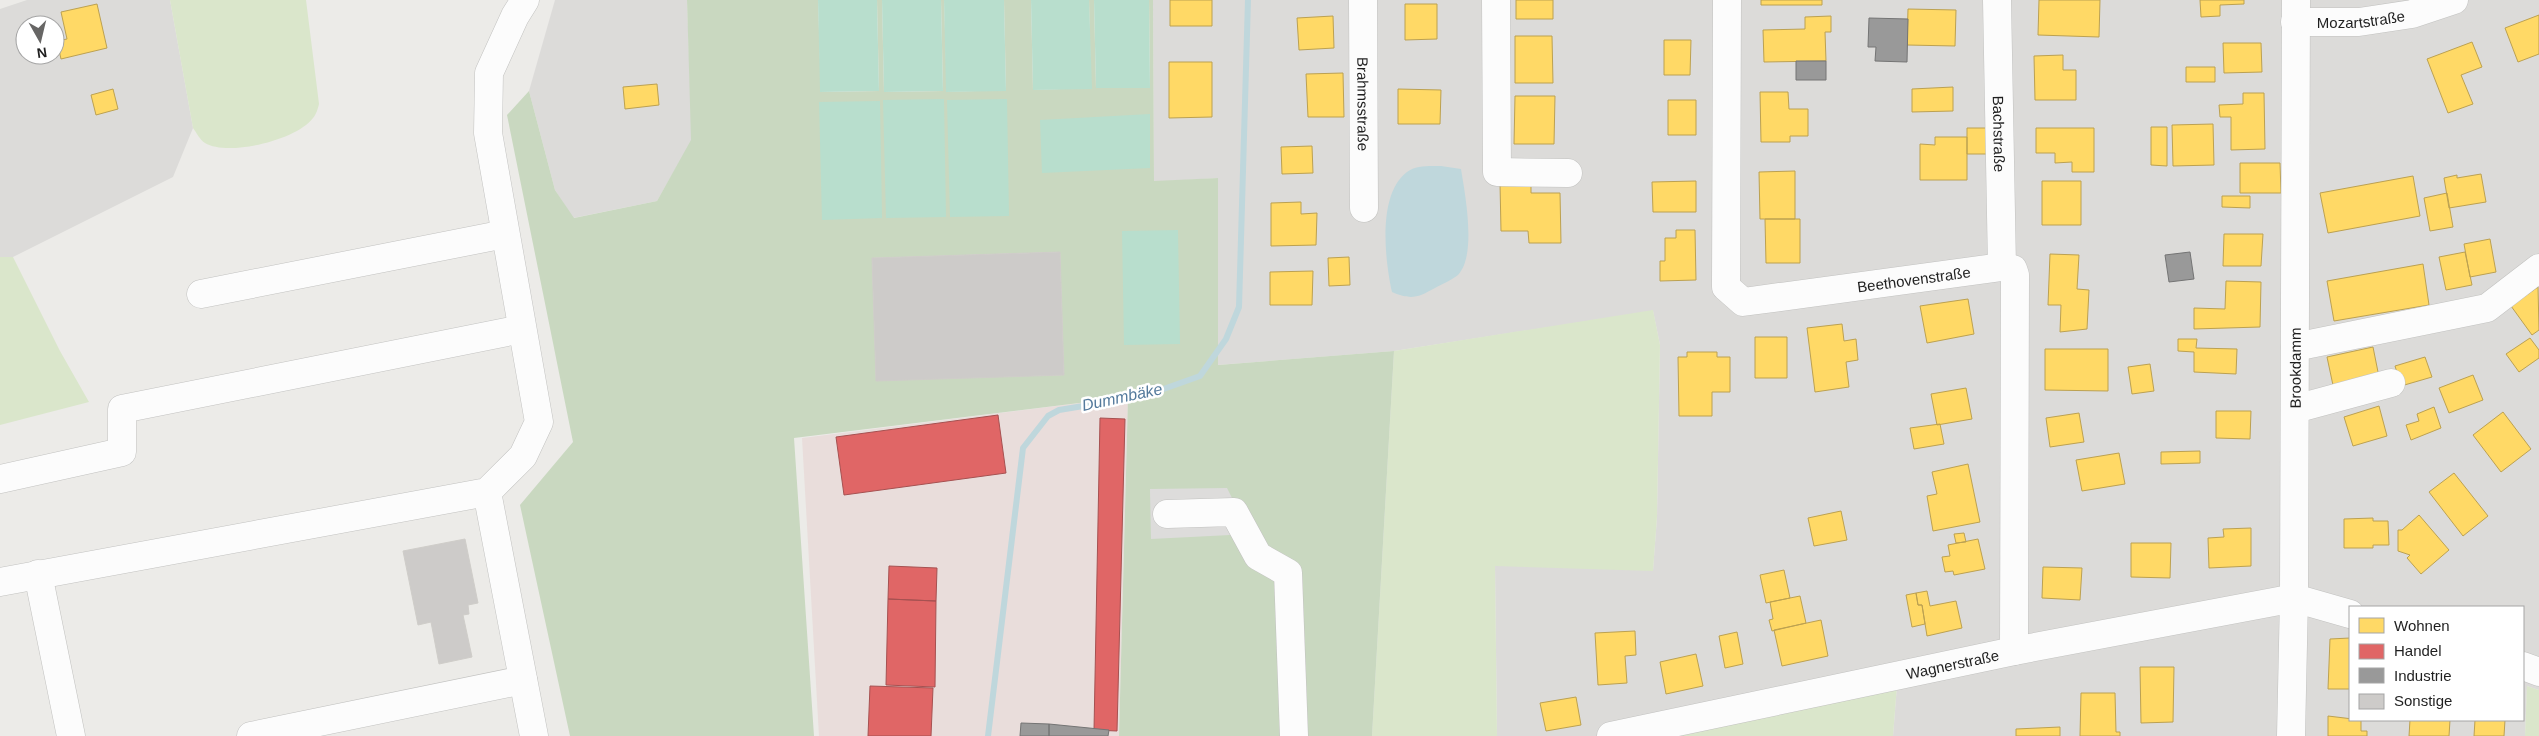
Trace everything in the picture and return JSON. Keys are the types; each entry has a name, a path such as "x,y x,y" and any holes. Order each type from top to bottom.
{"street":[{"path":"0,582 487,492 523,456 539,422 488,133 489,74 515,16 525,0"},
{"name":"Brahmsstraße","path":"1363,0 1364,208"},
{"path":"1496,0 1497,172 1568,173"},
{"name":"Beethovenstraße","path":"1727,0 1726,287 1743,302 2002,267"},
{"name":"Bachstraße","path":"1997,0 2002,267"},
{"name":"Mozartstraße","path":"2296,11 2359,22 2412,14 2454,0"},
{"name":"Brookdamm","path":"2291,736 2294,598 2296,11"},
{"path":"201,294 505,234"},
{"path":"2002,267 2013,269 2015,275 2014,651"},
{"path":"2295,347 2487,308 2539,268"},
{"path":"0,479 122,452 122,409 522,328"},
{"path":"2295,409 2391,383"},
{"path":"487,492 534,736"},
{"path":"1167,514 1234,512 1258,556 1288,573 1294,736"},
{"path":"38,574 71,736"},
{"path":"2294,598 2349,614"},
{"name":"Wagnerstraße","path":"1611,736 2014,651 2294,598"},
{"path":"2524,666 2539,672"},
{"path":"251,736 523,680"}],"shaded area":[{"path":"27,0 170,0 193,128 173,177 13,257 0,257 0,9"},
{"path":"555,0 687,0 692,140 657,201 573,218 555,190 529,91"},
{"path":"1153,0 2539,0 2539,690 2527,686 2525,736 1893,736 1897,685 1647,736 1497,736 1495,565 1653,570 1657,517 1660,345 1653,311 1394,351 1217,365 1218,178 1154,182"},
{"path":"1128,397 1119,736 819,736 802,438"},
{"path":"1227,488 1250,534 1151,539 1150,489"}],"green space":[{"path":"170,0 306,0 319,104 314,117 305,126 293,133 262,144 229,148 216,147 203,142 193,128"},
{"path":"687,0 818,0 821,92 879,91 877,0 882,0 884,92 943,91 941,0 944,0 947,92 1006,90 1004,0 1031,0 1033,90 1091,88 1089,0 1094,0 1096,88 1150,87 1149,0 1153,0 1154,181 1218,178 1218,365 1394,351 1372,736 1119,736 1128,397 794,438 814,736 570,736 520,505 573,442 507,115 529,91 555,190 574,218 657,201 691,140","holes":["1060,252 1064,375 876,380 872,258"]},
{"path":"818,0 877,0 879,91 820,92"},
{"path":"882,0 941,0 943,91 884,92"},
{"path":"944,0 1004,0 1006,91 946,92"},
{"path":"1031,0 1089,0 1092,89 1033,90"},
{"path":"1094,0 1149,0 1150,88 1096,88"},
{"path":"944,99 946,217 886,218 883,100"},
{"path":"1007,99 1009,216 950,217 947,100"},
{"path":"880,101 882,218 822,220 819,102"},
{"path":"1150,114 1150,168 1042,173 1040,120"},
{"path":"1178,230 1180,344 1124,345 1122,231"},
{"path":"0,257 13,257 60,351 89,402 0,425"},
{"path":"1653,310 1660,345 1657,517 1653,571 1495,566 1497,736 1372,736 1394,351"},
{"path":"1897,685 1893,736 1647,736"},
{"path":"2527,686 2539,690 2539,736 2525,736"}],"water":[{"path":"1423,166 1461,169 1468,224 1467,254 1464,266 1456,277 1423,294 1414,297 1399,295 1392,292 1387,263 1387,211 1391,196 1397,182 1407,172"}],"building: Wohnen":[{"path":"1170,0 1212,0 1212,26 1170,26"},
{"path":"1516,0 1553,0 1553,19 1516,19"},
{"path":"1761,0 1822,0 1822,5 1761,5"},
{"path":"2039,0 2100,0 2099,37 2038,35"},
{"path":"2200,0 2244,0 2244,4 2220,5 2220,16 2201,17"},
{"path":"97,4 107,48 65,58 65,39 67,39 65,15 62,15 61,12"},
{"path":"1405,4 1437,4 1437,39 1405,40"},
{"path":"1908,9 1956,10 1955,46 1907,45"},
{"path":"2539,15 2539,54 2518,62 2505,28"},
{"path":"1333,16 1334,48 1299,50 1297,18"},
{"path":"1831,16 1831,32 1825,32 1826,61 1764,62 1763,30 1805,29 1805,17"},
{"path":"1515,36 1552,36 1553,83 1515,83"},
{"path":"1664,40 1691,40 1690,75 1664,75"},
{"path":"2472,42 2482,67 2461,75 2473,104 2448,113 2427,59"},
{"path":"2223,43 2261,43 2262,72 2224,73"},
{"path":"2063,55 2063,70 2076,70 2076,100 2035,100 2034,56"},
{"path":"1169,62 1212,62 1212,117 1169,118"},
{"path":"2186,67 2215,67 2215,82 2186,82"},
{"path":"1343,73 1344,117 1308,117 1306,74"},
{"path":"657,84 659,105 625,109 623,87"},
{"path":"1953,87 1953,111 1912,112 1912,89"},
{"path":"113,89 118,109 96,115 91,95"},
{"path":"1398,89 1441,90 1440,124 1398,124"},
{"path":"1760,92 1788,92 1789,109 1808,109 1808,136 1790,136 1790,142 1761,142"},
{"path":"2243,93 2264,93 2265,149 2231,150 2231,117 2220,117 2219,105 2243,104"},
{"path":"1515,96 1555,96 1554,144 1514,144"},
{"path":"1668,100 1696,100 1696,135 1668,135"},
{"path":"2213,124 2214,165 2173,166 2172,125"},
{"path":"2151,127 2167,127 2167,166 2151,165"},
{"path":"1967,128 1987,128 1987,154 1967,154"},
{"path":"2036,128 2094,128 2094,172 2072,172 2072,162 2055,163 2055,153 2036,153"},
{"path":"1935,137 1967,137 1967,180 1920,180 1920,144 1935,145"},
{"path":"1312,146 1313,173 1282,174 1281,147"},
{"path":"2240,163 2280,163 2281,193 2240,193"},
{"path":"1795,171 1795,219 1760,219 1759,172"},
{"path":"2481,174 2486,202 2449,208 2444,178 2457,175 2457,178"},
{"path":"2413,176 2420,216 2328,233 2320,193"},
{"path":"1696,181 1696,212 1653,212 1652,182"},
{"path":"2042,181 2081,181 2081,225 2042,225"},
{"path":"1500,183 1531,183 1531,193 1560,193 1561,243 1529,243 1528,231 1501,231"},
{"path":"2447,193 2453,227 2430,231 2424,198"},
{"path":"2222,196 2250,196 2250,208 2222,207"},
{"path":"1301,202 1301,214 1317,213 1316,245 1271,246 1271,203"},
{"path":"1765,219 1800,219 1800,263 1766,263"},
{"path":"1676,230 1695,230 1696,280 1660,281 1660,261 1665,261 1665,238 1676,238"},
{"path":"2224,234 2263,234 2261,266 2223,266"},
{"path":"2490,239 2496,272 2470,277 2464,244"},
{"path":"2465,252 2472,285 2446,290 2439,257"},
{"path":"2050,254 2079,255 2077,289 2089,290 2087,329 2060,332 2061,305 2048,305"},
{"path":"1349,257 1350,285 1329,286 1328,258"},
{"path":"2423,264 2429,305 2334,321 2327,281"},
{"path":"1313,271 1312,305 1270,305 1270,272"},
{"path":"2226,281 2261,282 2260,327 2194,329 2194,308 2225,309"},
{"path":"2538,287 2539,330 2532,335 2511,306"},
{"path":"1968,299 1974,334 1927,343 1920,306"},
{"path":"1842,324 1844,341 1856,339 1858,360 1846,362 1849,387 1815,392 1807,328"},
{"path":"1755,337 1787,337 1787,378 1755,378"},
{"path":"2530,338 2539,350 2539,358 2519,372 2506,354"},
{"path":"2178,339 2197,339 2196,348 2237,349 2236,374 2194,372 2194,352 2178,351"},
{"path":"2373,347 2380,382 2334,390 2327,357"},
{"path":"2045,349 2108,349 2108,391 2045,390"},
{"path":"1687,352 1717,352 1717,357 1730,357 1730,392 1712,392 1712,416 1679,416 1678,357 1687,357"},
{"path":"2425,357 2432,377 2401,386 2395,366"},
{"path":"2150,364 2154,391 2132,394 2128,367"},
{"path":"2473,375 2483,400 2449,413 2439,388"},
{"path":"1966,388 1972,419 1937,425 1931,394"},
{"path":"2379,406 2387,436 2353,446 2344,417"},
{"path":"2434,407 2441,428 2411,440 2406,425 2419,421 2417,414"},
{"path":"2216,411 2251,411 2250,439 2216,438"},
{"path":"2503,412 2531,449 2501,472 2473,435"},
{"path":"2079,413 2084,442 2050,447 2046,418"},
{"path":"1940,424 1944,444 1914,449 1910,428"},
{"path":"2200,451 2200,463 2161,464 2161,452"},
{"path":"2119,453 2125,484 2082,491 2076,460"},
{"path":"1968,464 1980,522 1933,531 1927,496 1937,494 1932,472"},
{"path":"2454,473 2488,516 2463,536 2429,492"},
{"path":"1841,511 1847,540 1814,546 1808,518"},
{"path":"2419,515 2449,550 2421,574 2407,558 2410,555 2398,551 2398,530 2402,530"},
{"path":"2373,518 2373,521 2388,521 2389,545 2373,545 2373,548 2344,548 2344,519"},
{"path":"2251,528 2251,566 2209,568 2208,538 2224,537 2223,529"},
{"path":"1964,533 1966,542 1956,543 1954,534"},
{"path":"1978,539 1985,569 1954,575 1953,571 1945,572 1942,557 1950,556 1948,545"},
{"path":"2131,543 2171,543 2170,578 2131,577"},
{"path":"2043,567 2082,568 2080,600 2042,598"},
{"path":"1784,570 1790,598 1766,603 1760,575"},
{"path":"1927,591 1930,606 1956,601 1962,628 1927,636 1922,605 1918,605 1916,593"},
{"path":"1916,593 1918,605 1922,605 1925,624 1912,627 1906,595"},
{"path":"1800,596 1806,623 1772,631 1769,620 1773,619 1770,602"},
{"path":"1821,620 1828,656 1782,666 1774,630"},
{"path":"1635,631 1636,655 1625,656 1627,683 1598,685 1595,633"},
{"path":"1737,632 1743,664 1725,668 1719,636"},
{"path":"2349,638 2349,689 2328,689 2330,639"},
{"path":"1696,654 1703,686 1666,694 1660,662"},
{"path":"2140,667 2174,667 2173,722 2141,723"},
{"path":"2081,693 2115,693 2116,732 2120,732 2120,736 2080,736"},
{"path":"1576,697 1581,725 1546,731 1540,703"},
{"path":"2328,716 2349,719 2349,721 2361,721 2361,731 2367,731 2367,736 2328,736"},
{"path":"2410,721 2450,721 2449,736 2409,736"},
{"path":"2475,721 2505,721 2504,736 2474,736"},
{"path":"2060,727 2060,736 2016,736 2016,729"}],"building: Handel":[{"path":"998,415 1006,473 844,495 836,437"},
{"path":"1100,418 1125,419 1117,731 1094,730"},
{"path":"889,566 937,568 936,601 888,599"},
{"path":"888,599 936,601 935,687 886,685"},
{"path":"870,686 933,688 931,736 868,736"}],"building: Industrie":[{"path":"1869,18 1908,19 1907,62 1875,61 1876,47 1868,47"},
{"path":"1796,61 1826,61 1826,80 1796,80"},
{"path":"2190,252 2194,279 2169,282 2165,255"},
{"path":"1021,723 1049,724 1049,736 1020,736"},
{"path":"1049,724 1109,730 1108,736 1049,736"}],"building: Sonstige":[{"path":"1060,252 1064,375 876,381 872,258"},
{"path":"465,539 478,603 468,605 469,614 463,615 472,657 439,664 431,622 418,625 403,551"}],"waterway":[{"name":"Dummbäke","path":"988,736 1023,448 1048,416 1059,410 1144,396 1200,376 1226,339 1239,307 1248,0"}]}
